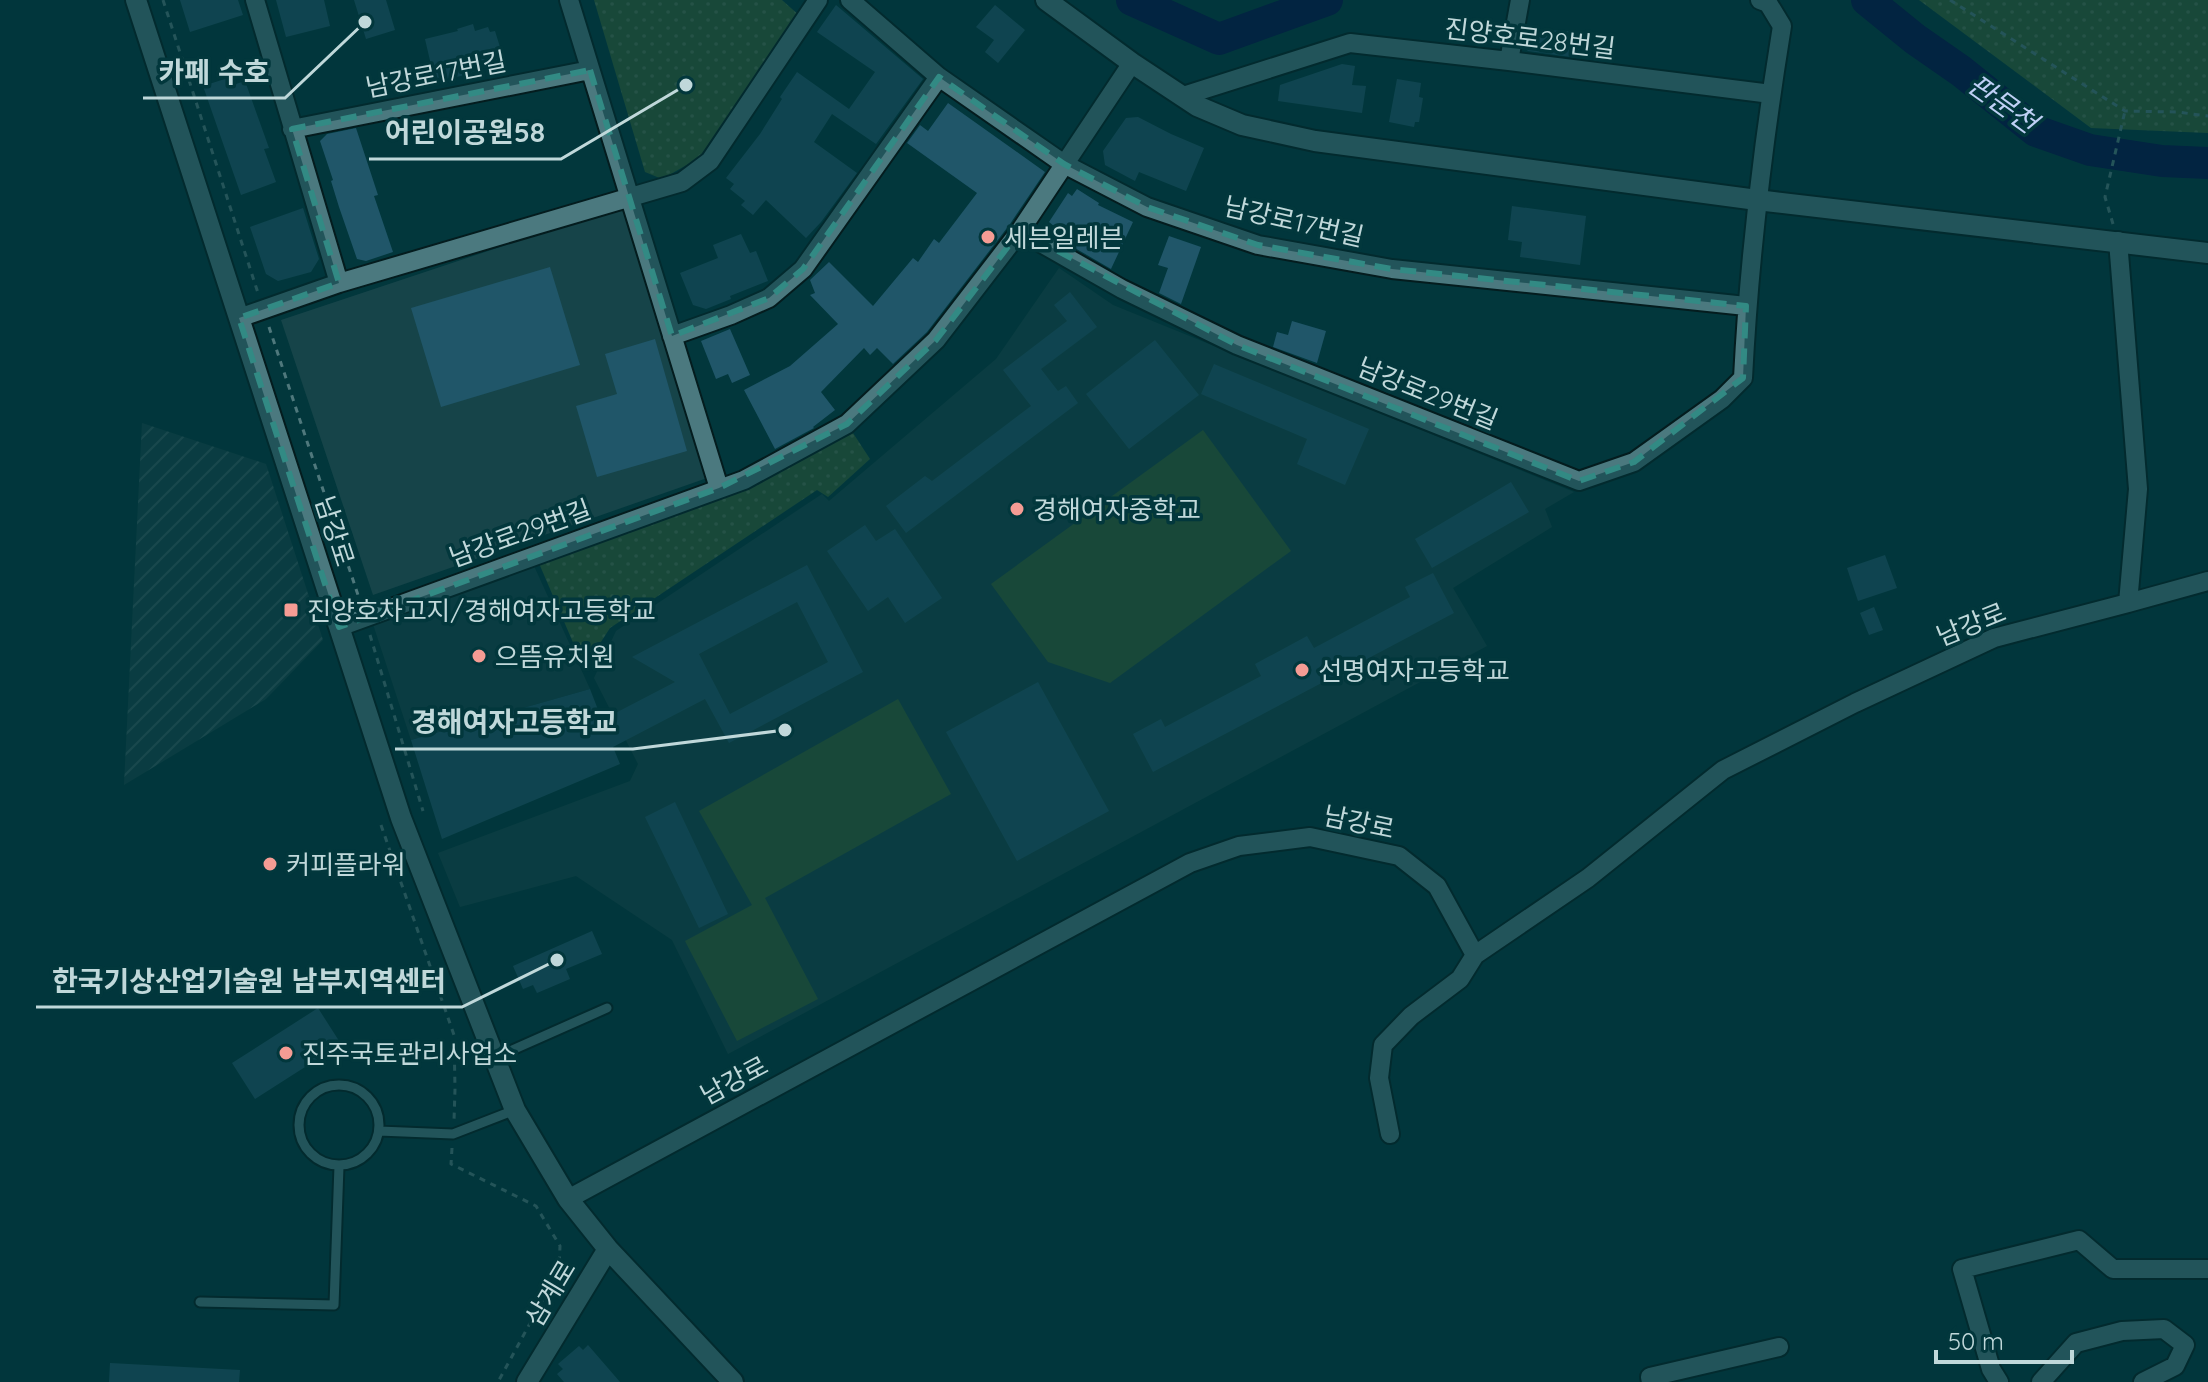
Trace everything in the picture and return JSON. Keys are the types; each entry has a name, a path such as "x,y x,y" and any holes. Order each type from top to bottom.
{"street":[{"name":"남강로","path":"136,0 401,818 515,1110 568,1199 602,1241 733,1382"},
{"path":"255,0 339,283"},
{"path":"569,0 719,488"},
{"path":"239,318 339,283 682,182 710,161 818,0"},
{"name":"남강로17번길","path":"850,0 939,77 1064,164 1147,207 1258,245 1392,269 1746,306"},
{"path":"1046,0 1197,106 1242,125 1315,141 1757,200 2208,253"},
{"path":"1509,61 1520,0"},
{"path":"1757,200 1782,26 1768,3 1760,0"},
{"name":"진양호로28번길","path":"1183,96 1350,43 1771,94"},
{"name":"남강로29번길","path":"339,627 744,480 847,424 936,340 1020,231 1132,63"},
{"name":"남강로17번길","path":"292,129 590,70"},
{"path":"672,336 769,298 803,269 939,77"},
{"name":"남강로29번길","path":"1020,231 1122,289 1237,345 1579,481 1634,462 1722,399 1743,378 1746,306 1757,200"},
{"path":"2118,241 2138,489 2128,603"},
{"name":"남강로","path":"568,1199 1190,863 1239,846 1310,837 1399,856 1437,886 1475,955 1588,878 1723,770 1855,703 1994,638 2208,581"},
{"path":"1390,1134 1379,1078 1383,1045 1411,1016 1460,979 1475,955"},
{"path":"1999,1382 1991,1369 1962,1269 2079,1240 2113,1269 2208,1269"},
{"name":"삼계로","path":"527,1382 602,1241"},
{"path":"2041,1382 2076,1343 2122,1331 2164,1329 2185,1345 2175,1366 2143,1382"},
{"path":"1651,1382 1650,1377 1779,1347"}],"lane":[{"path":"494,1058 607,1008"},
{"path":"337,1085 350,1086 371,1100 377,1111 379,1131 373,1148 364,1157 339,1166 313,1157 299,1133 303,1106 323,1088 337,1085"},
{"path":"379,1131 453,1134 515,1110"},
{"path":"200,1302 334,1305 339,1166"}],"path":[{"path":"163,0 365,617 423,811"},
{"path":"1950,0 2125,111 2208,116"},
{"path":"2118,241 2105,197 2125,111"}],"highlighted area":[{"path":"590,70 672,336 769,298 803,269 939,77 1064,164 1147,207 1258,245 1392,269 1746,306 1743,378 1634,462 1579,481 1237,345 1020,231 936,340 847,424 719,488 339,627 239,318 339,283 292,129"}],"shaded area":[{"path":"626,205 710,477 373,595 281,320"},
{"path":"1059,268 1113,305 1574,492 1545,509 1552,527 1453,588 1487,646 728,1054 672,940 576,876 460,907 438,853 630,781 638,764 594,678 616,631 822,494 829,501 996,359"},
{"path":"142,423 266,464 323,640 266,699 124,785"},
{"name":"으뜸유치원","path":"534,566 590,689 411,740 373,624"}],"green space":[{"path":"594,0 782,0 801,17 706,154 662,179 645,172"},
{"path":"1919,0 2208,0 2208,133 2091,128"},
{"path":"1203,430 1291,551 1110,683 1048,662 991,584"},
{"path":"853,433 870,459 828,497 817,490 610,628 584,668 538,561 722,497"},
{"path":"898,699 951,794 765,898 818,999 737,1041 685,941 752,905 699,811"}],"building":[{"path":"180,0 238,0 243,15 190,32"},
{"path":"276,0 324,0 330,26 286,37"},
{"path":"354,0 386,0 395,30 366,39"},
{"path":"836,5 923,79 876,144 832,114 814,142 857,173 806,238 766,200 753,215 741,205 745,201 730,189 734,184 726,178 760,134 797,72 849,109 875,72 817,32"},
{"path":"995,5 1025,30 998,63 985,52 994,40 976,27"},
{"path":"473,24 475,31 488,27 490,32 495,31 504,60 465,75 435,82 425,39"},
{"path":"1527,29 1582,32 1578,58 1528,51 1524,47"},
{"path":"1342,64 1355,66 1352,85 1366,86 1362,113 1278,101 1280,85"},
{"path":"231,77 233,85 245,81 269,148 264,149 276,182 241,195 203,86"},
{"path":"1397,79 1421,83 1419,97 1423,98 1419,122 1415,122 1414,127 1389,122"},
{"path":"948,103 1045,172 1010,224 927,332 893,364 877,348 870,355 864,348 821,392 835,410 814,428 775,449 744,390 790,366 838,324 810,295 815,293 810,280 829,262 873,306 913,258 918,262 934,239 939,243 977,193 907,143 920,125 928,131"},
{"path":"1138,117 1204,148 1186,191 1139,172 1135,181 1105,165 1103,151 1126,118"},
{"path":"356,128 393,252 366,261 357,259 320,141 327,134"},
{"path":"1077,189 1098,205 1133,222 1111,269 1049,233 1054,226 1049,222 1068,193 1072,196"},
{"path":"1512,206 1586,216 1580,265 1520,257 1522,242 1508,240"},
{"path":"303,208 319,259 311,272 278,281 266,274 250,227"},
{"path":"741,234 750,253 756,251 768,281 706,309 693,305 680,273 718,258 713,245"},
{"path":"1169,236 1201,247 1181,304 1159,293 1168,268 1158,265"},
{"path":"550,267 580,365 441,407 411,308"},
{"name":"경해여자중학교","path":"1070,292 1097,327 1041,369 1058,391 1066,386 1078,403 906,533 886,506 925,476 932,481 1031,406 1003,370 1067,321 1054,305"},
{"path":"1292,321 1326,331 1317,363 1273,347 1277,332 1288,335"},
{"path":"730,329 750,375 732,383 728,374 716,379 701,341"},
{"path":"655,339 687,451 597,477 576,406 617,394 605,354"},
{"path":"1155,340 1199,395 1129,449 1086,394"},
{"path":"1214,364 1369,429 1345,485 1297,464 1307,439 1201,394"},
{"path":"1511,482 1529,512 1432,568 1415,539"},
{"path":"865,525 876,541 895,529 942,598 905,623 888,597 868,611 827,551"},
{"path":"1885,555 1897,588 1858,601 1847,568"},
{"path":"807,565 863,672 729,743 705,699 613,747 620,764 442,839 411,740 590,689 602,720 675,682 632,657","holes":["797,602 828,662 730,714 699,654"]},
{"name":"선명여자고등학교","path":"1433,573 1454,613 1153,772 1133,734 1161,719 1165,727 1261,676 1255,664 1307,636 1314,648 1410,597 1405,587"},
{"path":"1874,607 1883,630 1869,635 1860,613"},
{"path":"1038,682 1109,811 1017,861 946,732"},
{"path":"675,802 728,914 699,928 645,817"},
{"path":"592,931 602,954 566,969 570,979 537,993 533,985 523,989 513,966"},
{"name":"진주국토관리사업소","path":"318,1008 341,1044 255,1099 232,1063"},
{"path":"588,1345 620,1382 564,1382 557,1374 563,1369 558,1364 579,1346 583,1350"},
{"path":"110,1363 240,1370 239,1382 109,1382"}],"waterway":[{"name":"판문천","path":"1132,0 1219,39 1327,0"},
{"name":"판문천","path":"1867,0 2036,131 2090,150 2162,161 2208,163"}],"place":[{"name":"카페 수호","path":"365,22"},
{"name":"어린이공원58","path":"686,85"},
{"name":"세븐일레븐","path":"988,237"},
{"name":"경해여자중학교","path":"1017,509"},
{"name":"진양호차고지/경해여자고등학교","path":"291,610"},
{"name":"으뜸유치원","path":"479,656"},
{"name":"선명여자고등학교","path":"1302,670"},
{"name":"경해여자고등학교","path":"785,730"},
{"name":"커피플라워","path":"270,864"},
{"name":"한국기상산업기술원 남부지역센터","path":"557,960"},
{"name":"진주국토관리사업소","path":"286,1053"}]}
